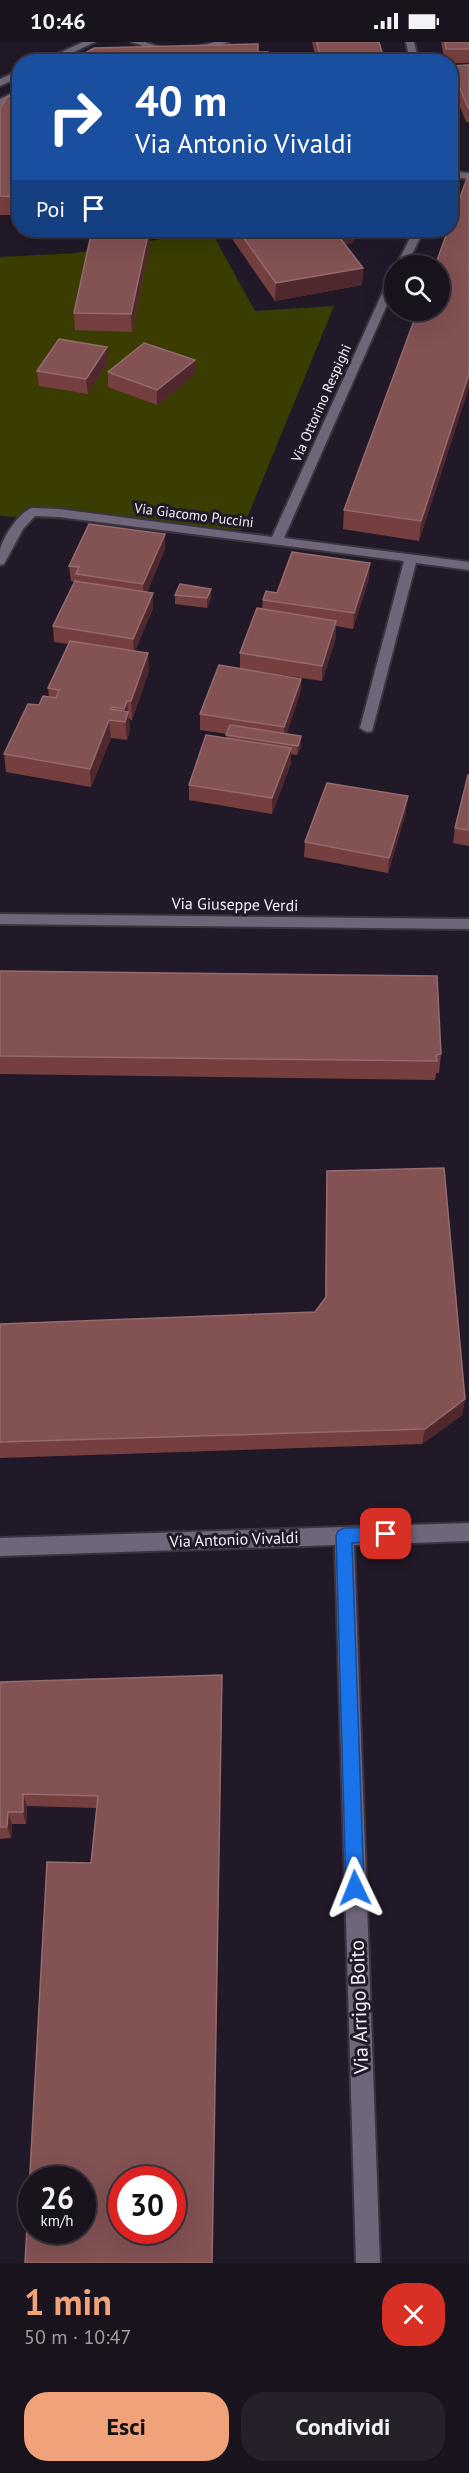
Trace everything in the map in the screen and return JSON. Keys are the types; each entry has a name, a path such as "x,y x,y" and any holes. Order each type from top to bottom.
{"street":[{"path":"63,54 91,42"},
{"path":"127,50 165,49 135,42"},
{"path":"189,50 225,42"},
{"path":"406,255 416,237"},
{"name":"Via Ottorino Respighi","path":"277,540 384,300"},
{"name":"Via Giacomo Puccini","path":"0,561 18,527 32,512 59,513 277,540 469,567"},
{"path":"368,728 411,559"},
{"name":"Via Giuseppe Verdi","path":"0,919 469,924"},
{"name":"Via Antonio Vivaldi","path":"0,1547 469,1532"},
{"name":"Via Arrigo Boito","path":"344,1536 368,2263"}],"shaded area":[{"path":"174,237 214,237 255,311 334,306 242,530 0,516 0,257 75,253"}],"building":[{"path":"317,42 379,42 383,54 319,54"},
{"path":"445,42 469,42 469,49 446,49"},
{"path":"258,44 258,52 268,52 268,54 83,54 94,48"},
{"path":"469,65 469,108 458,83 458,66"},
{"path":"8,96 12,96 12,197 0,196 0,108"},
{"path":"469,173 469,374 421,521 344,510 414,321 450,321 450,255 439,255 445,237 458,237 458,203"},
{"path":"90,237 148,237 131,314 74,313"},
{"path":"243,237 339,237 363,268 276,283"},
{"path":"59,339 107,347 86,379 37,371"},
{"path":"144,343 195,360 157,390 108,372"},
{"path":"89,524 165,534 143,584 76,574 79,567 69,566"},
{"path":"292,552 370,563 354,613 263,600 266,591 277,593"},
{"path":"75,581 153,593 133,639 53,626"},
{"path":"180,584 211,589 207,598 175,595"},
{"path":"257,608 336,621 322,666 240,653"},
{"path":"70,641 148,653 131,701 127,701 124,709 112,707 111,709 128,712 125,722 109,720 90,769 4,754 28,704 39,705 43,696 56,698 59,690 48,688"},
{"path":"219,665 301,679 284,727 200,714"},
{"path":"230,725 301,736 298,746 226,735"},
{"path":"206,735 291,748 272,798 189,785"},
{"path":"469,775 469,830 455,828"},
{"path":"327,783 408,796 389,858 305,842"},
{"path":"0,971 437,976 441,1054 436,1055 437,1061 0,1056"},
{"path":"444,1168 465,1399 425,1429 0,1442 0,1324 315,1312 326,1297 327,1171"},
{"path":"222,1675 212,2263 25,2263 26,2244 96,2244 96,2166 30,2166 47,1862 91,1863 98,1796 23,1794 23,1812 8,1812 7,1827 0,1827 0,1682"}],"route":[{"path":"355,1888 344,1536 386,1534"}]}
